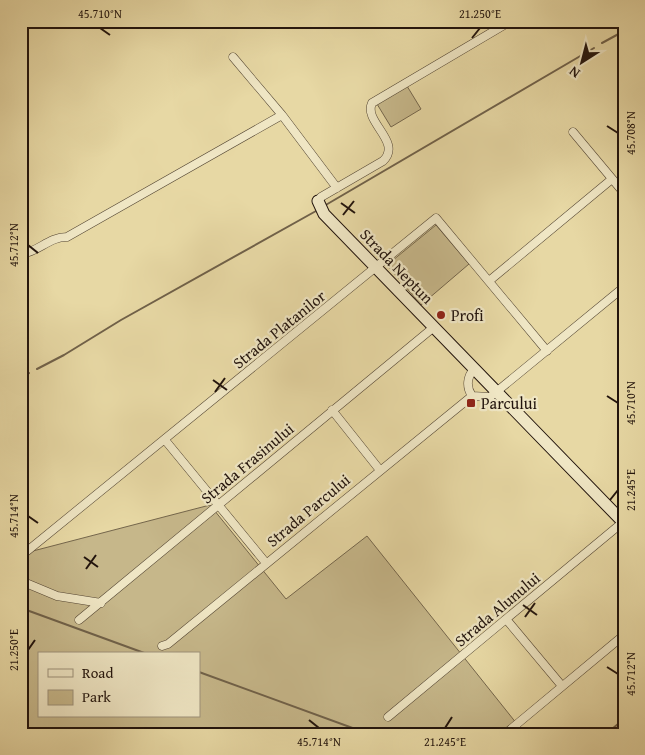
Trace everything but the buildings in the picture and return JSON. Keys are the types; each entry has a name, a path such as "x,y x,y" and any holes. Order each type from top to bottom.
{"street":[{"path":"318,201 383,161 388,155 389,147 371,111 372,103 511,21"},
{"path":"233,57 282,115 337,188"},
{"path":"21,254 30,253 56,237 67,237 282,115"},
{"path":"572,132 624,193"},
{"path":"547,351 489,281 612,179"},
{"name":"Strada Neptun","path":"318,201 324,214 623,523"},
{"name":"Strada Platanilor","path":"21,556 436,218 489,281"},
{"path":"474,368 468,381 468,390 472,396 490,397 624,287"},
{"name":"Strada Frasinului","path":"79,620 434,327"},
{"name":"Strada Parcului","path":"162,646 168,644 380,469 472,396"},
{"path":"332,410 380,469"},
{"path":"165,440 266,562"},
{"name":"Strada Alunului","path":"388,717 623,523"},
{"path":"21,581 57,596 101,603"},
{"path":"506,619 562,686"},
{"path":"505,734 624,635"},
{"path":"619,734 624,730"}],"green space":[{"path":"407,86 421,109 391,127 377,104"},
{"path":"436,225 469,264 421,305 387,265"},
{"path":"210,505 286,599 367,536 525,734 21,734 21,547 29,552"}],"waterway":[{"path":"602,43 624,31"},
{"path":"324,206 594,48"},
{"path":"37,369 316,211"},
{"path":"21,377 29,373"},
{"path":"21,608 142,652"},
{"path":"200,672 369,734"},
{"path":"606,734 624,719"}],"place":[{"name":"Profi","path":"441,315"},
{"name":"Parcului","path":"471,403"}]}
